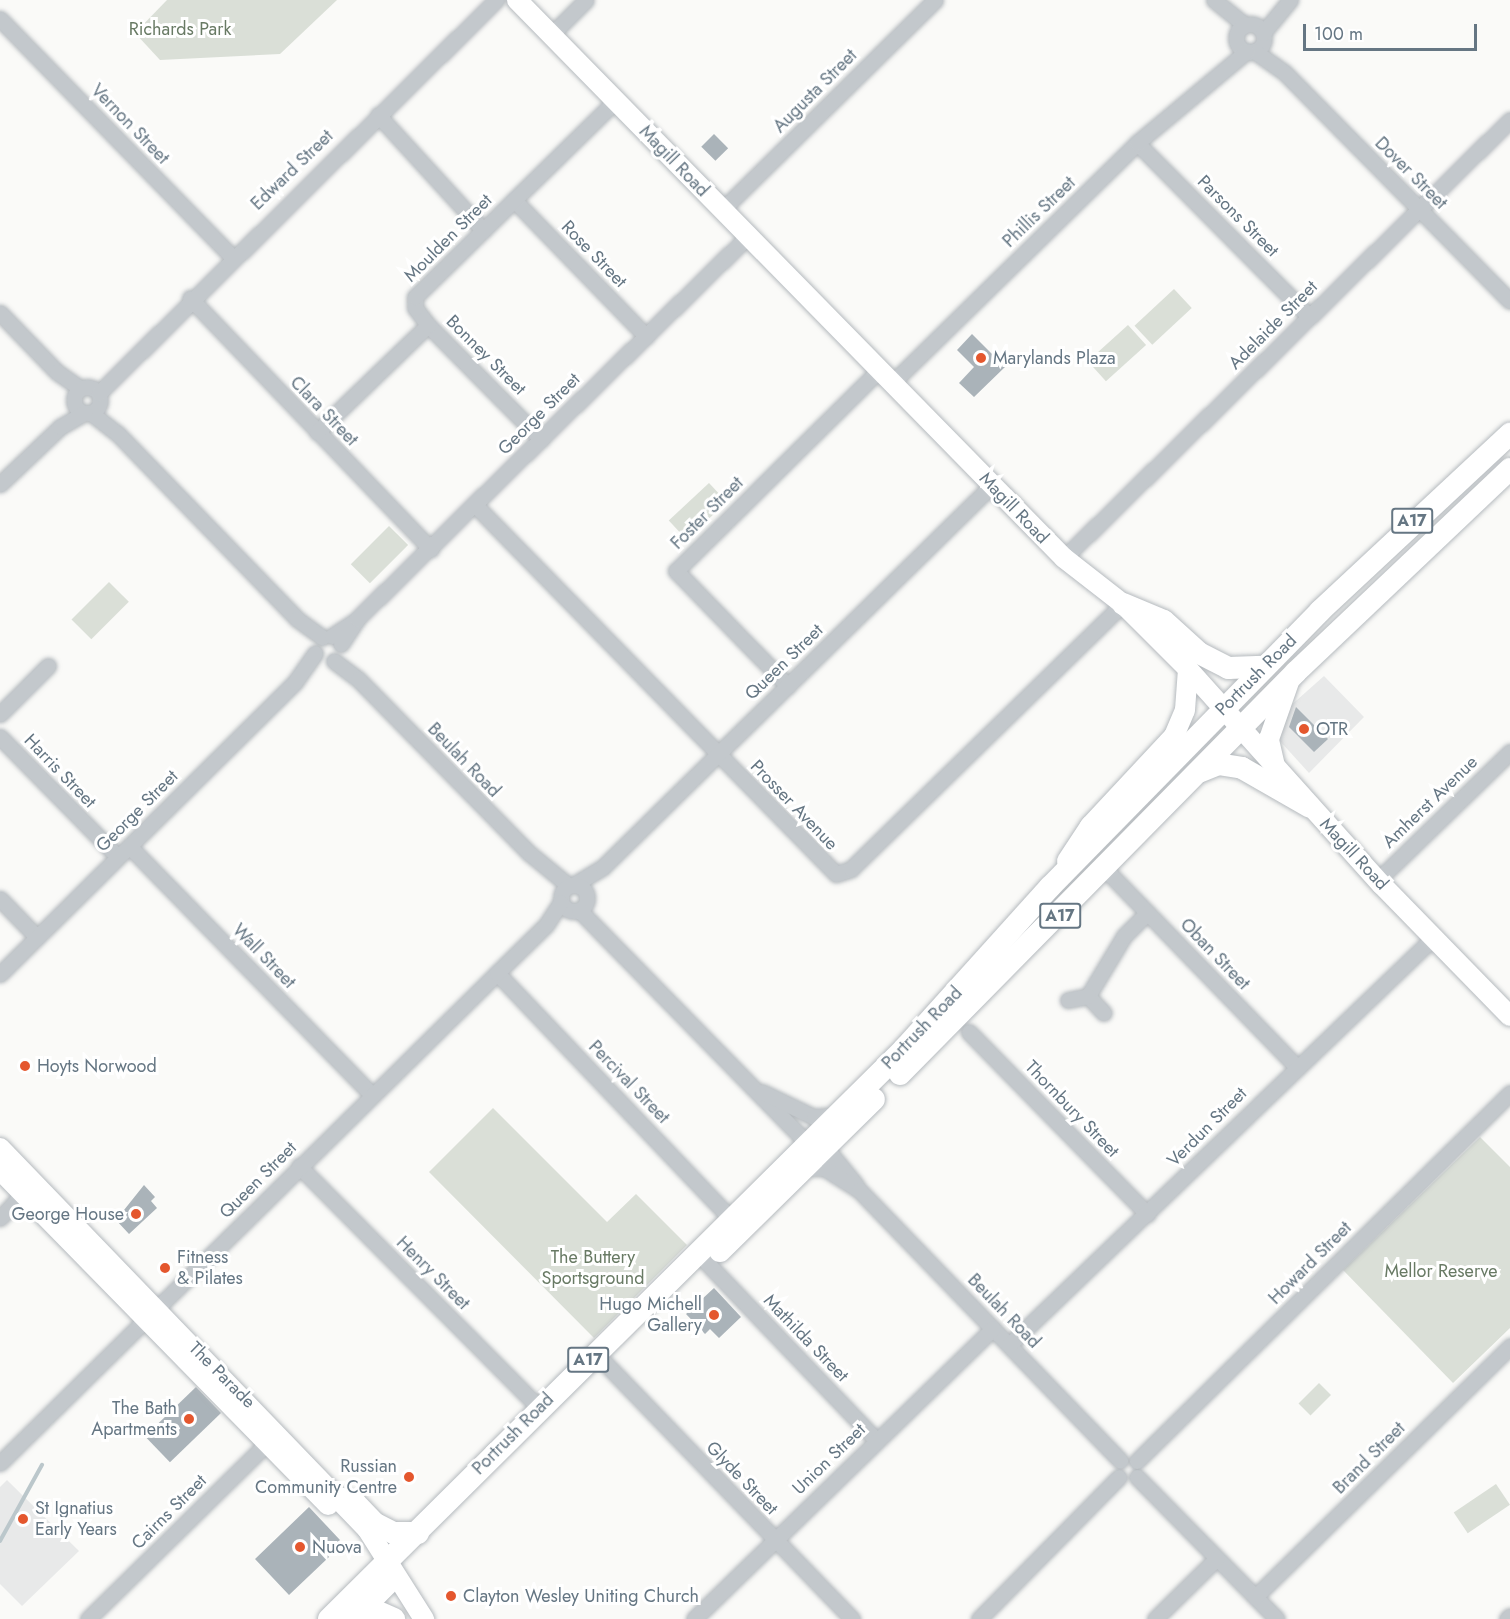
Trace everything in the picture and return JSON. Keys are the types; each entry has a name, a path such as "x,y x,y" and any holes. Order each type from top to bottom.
{"highway":[{"name":"Portrush Road","path":"329,1619 386,1574 806,1168 816,1146 836,1114 904,1049 1050,887 1264,667 1408,524 1509,435"},
{"name":"Portrush Road","path":"355,1616 418,1533 539,1408 734,1216 750,1209 816,1146 917,1058 1106,870 1291,677 1510,469"},
{"path":"1123,604 1164,621 1199,653 1228,668 1264,667"},
{"path":"1201,772 1218,764 1242,768 1310,807"},
{"path":"339,1498 355,1503 374,1524 393,1533 418,1533"},
{"path":"355,1616 376,1611 394,1619"}],"main road":[{"name":"Magill Road","path":"517,0 1064,558 1123,604 1188,669 1277,771 1378,880 1433,938 1507,1007"},
{"path":"1050,887 1090,826 1174,736 1185,711 1188,669"},
{"path":"1277,771 1269,739 1291,677"},
{"name":"The Parade","path":"0,1148 28,1188 272,1438 304,1470 339,1498 367,1529 408,1619"},
{"name":"The Parade","path":"0,1170 28,1188"},
{"name":"The Parade","path":"304,1470 424,1619"}],"street":[{"name":"Edward Street","path":"0,484 496,0"},
{"path":"551,35 586,0"},
{"name":"Augusta Street","path":"722,210 935,0"},
{"name":"Dover Street","path":"1215,0 1510,301"},
{"name":"Phillis Street","path":"885,376 1137,143 1217,73 1288,1"},
{"name":"Vernon Street","path":"0,19 231,257"},
{"name":"Moulden Street","path":"428,325 415,308 416,297 615,101"},
{"path":"378,115 483,230"},
{"name":"Adelaide Street","path":"1064,558 1510,120"},
{"name":"Parsons Street","path":"1137,143 1310,317"},
{"name":"Rose Street","path":"514,200 646,336"},
{"name":"George Street","path":"0,974 357,619 748,236"},
{"name":"Clara Street","path":"190,298 431,549"},
{"name":"Beulah Road","path":"0,314 87,400 297,619 544,867 762,1092 770,1107 816,1146 1120,1460"},
{"path":"317,432 428,325"},
{"name":"Bonney Street","path":"428,325 541,438"},
{"name":"Foster Street","path":"788,686 676,571 885,376"},
{"name":"Queen Street","path":"0,1463 371,1094 546,925 992,485"},
{"name":"Prosser Avenue","path":"475,505 832,872 847,872 1123,604"},
{"path":"0,714 48,666"},
{"name":"Harris Street","path":"0,737 118,857"},
{"name":"Amherst Avenue","path":"1378,880 1510,752"},
{"name":"Wall Street","path":"129,846 371,1094"},
{"name":"Oban Street","path":"1106,870 1296,1066"},
{"path":"0,898 37,937"},
{"path":"1068,1000 1088,996 1124,936 1147,912"},
{"name":"Verdun Street","path":"1009,1345 1147,1214 1296,1066 1433,938"},
{"name":"Percival Street","path":"497,973 734,1216"},
{"path":"1088,996 1104,1013"},
{"name":"Thornbury Street","path":"969,1032 1147,1214"},
{"name":"Beulah Road","path":"762,1092 814,1117 836,1114"},
{"name":"Howard Street","path":"1137,1461 1510,1093"},
{"name":"Henry Street","path":"299,1166 539,1408"},
{"name":"Beulah Road","path":"806,1168 824,1168 859,1190"},
{"path":"0,1218 28,1188"},
{"name":"Mathilda Street","path":"707,1263 876,1440"},
{"name":"Union Street","path":"694,1619 993,1328"},
{"name":"Brand Street","path":"1255,1597 1510,1346"},
{"name":"Glyde Street","path":"605,1364 852,1619"},
{"name":"Cairns Street","path":"88,1619 272,1438"},
{"path":"1119,1478 1116,1467 1120,1460 1137,1461 1137,1477 1277,1619"},
{"path":"979,1619 1119,1478 1137,1477"},
{"path":"1155,1619 1216,1559"},
{"path":"1507,1619 1510,1616"}],"shaded area":[{"path":"1324,676 1364,717 1309,773 1279,740 1282,721 1288,708"},
{"name":"St Ignatius Early Years","path":"7,1480 79,1551 22,1606 0,1584 0,1487"}],"green space":[{"name":"Richards Park","path":"167,0 337,0 280,54 160,60 135,33"},
{"path":"1174,289 1192,308 1152,345 1135,326"},
{"path":"1128,325 1146,345 1106,381 1088,361"},
{"path":"709,483 727,502 687,540 669,521"},
{"path":"389,526 408,545 370,583 351,564"},
{"path":"109,582 129,602 91,639 72,619"},
{"name":"The Buttery Sportsground","path":"493,1108 607,1222 636,1194 687,1245 594,1338 429,1172"},
{"name":"Mellor Reserve","path":"1480,1137 1510,1167 1510,1328 1453,1383 1343,1270"},
{"path":"1319,1383 1331,1395 1311,1416 1298,1404"},
{"path":"1496,1484 1510,1505 1468,1533 1454,1513"}],"building":[{"path":"714,134 728,148 715,161 701,147"},
{"name":"Marylands Plaza","path":"972,334 1005,367 974,397 959,383 974,367 957,350"},
{"name":"OTR","path":"1296,707 1328,739 1314,752 1289,727"},
{"name":"George House","path":"144,1185 155,1197 151,1201 157,1208 129,1234 116,1220"},
{"name":"Hugo Michell Gallery","path":"714,1288 741,1317 719,1338 710,1329 705,1334 686,1314"},
{"name":"The Bath Apartments","path":"196,1387 221,1413 170,1462 145,1436"},
{"name":"Nuova","path":"309,1507 340,1540 326,1553 329,1557 289,1595 255,1559"}],"waterway":[{"path":"0,1541 42,1465"}],"place":[{"name":"Marylands Plaza","path":"981,358"},
{"name":"OTR","path":"1304,729"},
{"name":"Hoyts Norwood","path":"25,1066"},
{"name":"George House","path":"136,1214"},
{"name":"Fitness & Pilates","path":"165,1268"},
{"name":"Hugo Michell Gallery","path":"714,1315"},
{"name":"The Bath Apartments","path":"189,1419"},
{"name":"Russian Community Centre","path":"409,1477"},
{"name":"St Ignatius Early Years","path":"23,1519"},
{"name":"Nuova","path":"300,1547"},
{"name":"Clayton Wesley Uniting Church","path":"451,1596"}]}
